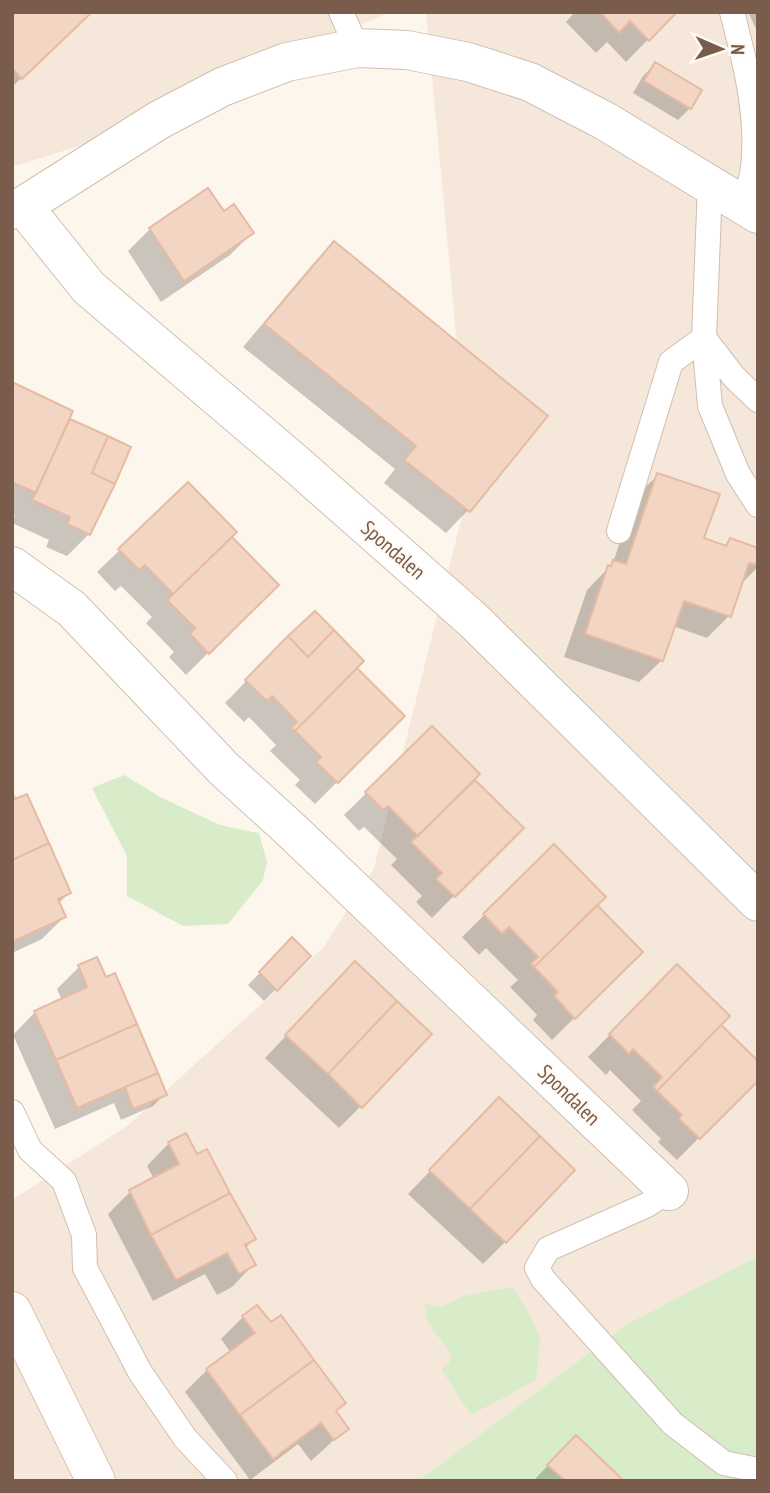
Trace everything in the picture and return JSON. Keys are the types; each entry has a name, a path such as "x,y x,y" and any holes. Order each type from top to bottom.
{"street":[{"name":"Spondalen","path":"750,209 604,121 530,82 468,62 407,50 357,48 287,62 222,87 159,120 18,208 89,288 296,464 472,620 758,902"},
{"name":"Spondalen","path":"12,566 72,609 224,769 669,1191"},
{"path":"12,1311 96,1481"}],"lane":[{"path":"341,12 357,48"},
{"path":"732,12 744,57 752,112 753,169 750,209"},
{"path":"710,185 704,338 710,407 738,474 758,505"},
{"path":"704,338 734,377 758,400"},
{"path":"619,531 671,362 704,338"},
{"path":"12,1112 30,1150 64,1181 84,1235 85,1268 140,1372 185,1438 225,1481"},
{"path":"669,1191 647,1205 548,1249 537,1268 543,1279 673,1424 723,1463 758,1470"}],"shaded area":[{"path":"12,12 390,12 89,143 12,167"},
{"path":"426,12 758,12 758,1256 627,1324 418,1481 12,1481 12,1200 127,1126 323,948 374,868 470,484"}],"green space":[{"path":"124,775 160,797 220,825 259,833 267,862 263,880 228,924 183,926 127,896 127,856 92,788"},
{"path":"758,1256 758,1481 418,1481 627,1324"},
{"path":"512,1287 532,1318 540,1340 536,1380 471,1415 441,1369 449,1364 451,1354 428,1323 424,1304 441,1307 464,1296"}],"building":[{"path":"12,12 92,12 22,79 12,68"},
{"path":"600,12 677,12 649,41 630,21 619,33"},
{"path":"655,62 702,90 691,109 644,81"},
{"path":"208,188 224,211 234,204 254,233 184,281 149,228"},
{"path":"334,241 548,416 470,512 404,460 416,446 264,324"},
{"path":"12,382 73,411 36,493 12,482"},
{"path":"70,419 108,436 92,473 115,484 90,535 67,524 70,517 32,500"},
{"path":"108,436 131,447 115,484 92,473"},
{"path":"657,473 720,494 704,538 726,546 730,538 758,548 758,565 749,563 731,617 684,601 663,661 585,634 608,565 611,566 613,560 626,564"},
{"path":"188,482 237,532 173,594 145,565 139,570 118,549"},
{"path":"232,537 279,585 209,654 190,634 195,628 167,600"},
{"path":"315,611 334,630 308,657 288,636"},
{"path":"334,630 364,661 295,731 291,728 297,722 272,696 267,701 245,680 288,636 308,657"},
{"path":"357,668 405,716 338,783 316,762 321,757 295,731"},
{"path":"432,726 480,774 418,836 388,806 383,810 365,792"},
{"path":"475,780 524,828 455,897 436,879 442,873 411,842"},
{"path":"12,792 15,799 27,794 49,843 12,860"},
{"path":"49,843 71,893 58,899 66,917 12,942 12,860"},
{"path":"554,844 606,897 534,967 531,964 538,957 509,927 502,934 483,914"},
{"path":"597,905 643,952 575,1019 554,996 558,992 534,967"},
{"path":"292,937 311,956 277,991 259,972"},
{"path":"97,957 106,977 115,973 137,1024 56,1060 34,1011 87,987 78,965"},
{"path":"355,961 397,1001 328,1074 285,1035"},
{"path":"677,964 730,1016 657,1091 653,1087 662,1077 633,1049 629,1054 609,1034"},
{"path":"397,1001 432,1034 362,1108 328,1074"},
{"path":"137,1024 158,1073 77,1108 56,1060"},
{"path":"721,1025 758,1061 758,1081 700,1139 679,1119 682,1115 657,1091"},
{"path":"158,1073 167,1095 133,1109 125,1087"},
{"path":"499,1097 540,1136 470,1209 429,1170"},
{"path":"186,1133 197,1154 207,1149 230,1193 151,1235 129,1190 179,1164 168,1142"},
{"path":"540,1136 575,1170 506,1243 470,1209"},
{"path":"230,1193 256,1239 245,1245 256,1265 239,1274 227,1253 176,1280 151,1235"},
{"path":"257,1305 271,1322 281,1315 314,1360 240,1415 206,1369 255,1333 242,1316"},
{"path":"314,1360 346,1403 336,1411 349,1429 334,1440 321,1423 273,1459 240,1415"},
{"path":"576,1435 624,1481 566,1481 547,1465"}]}
